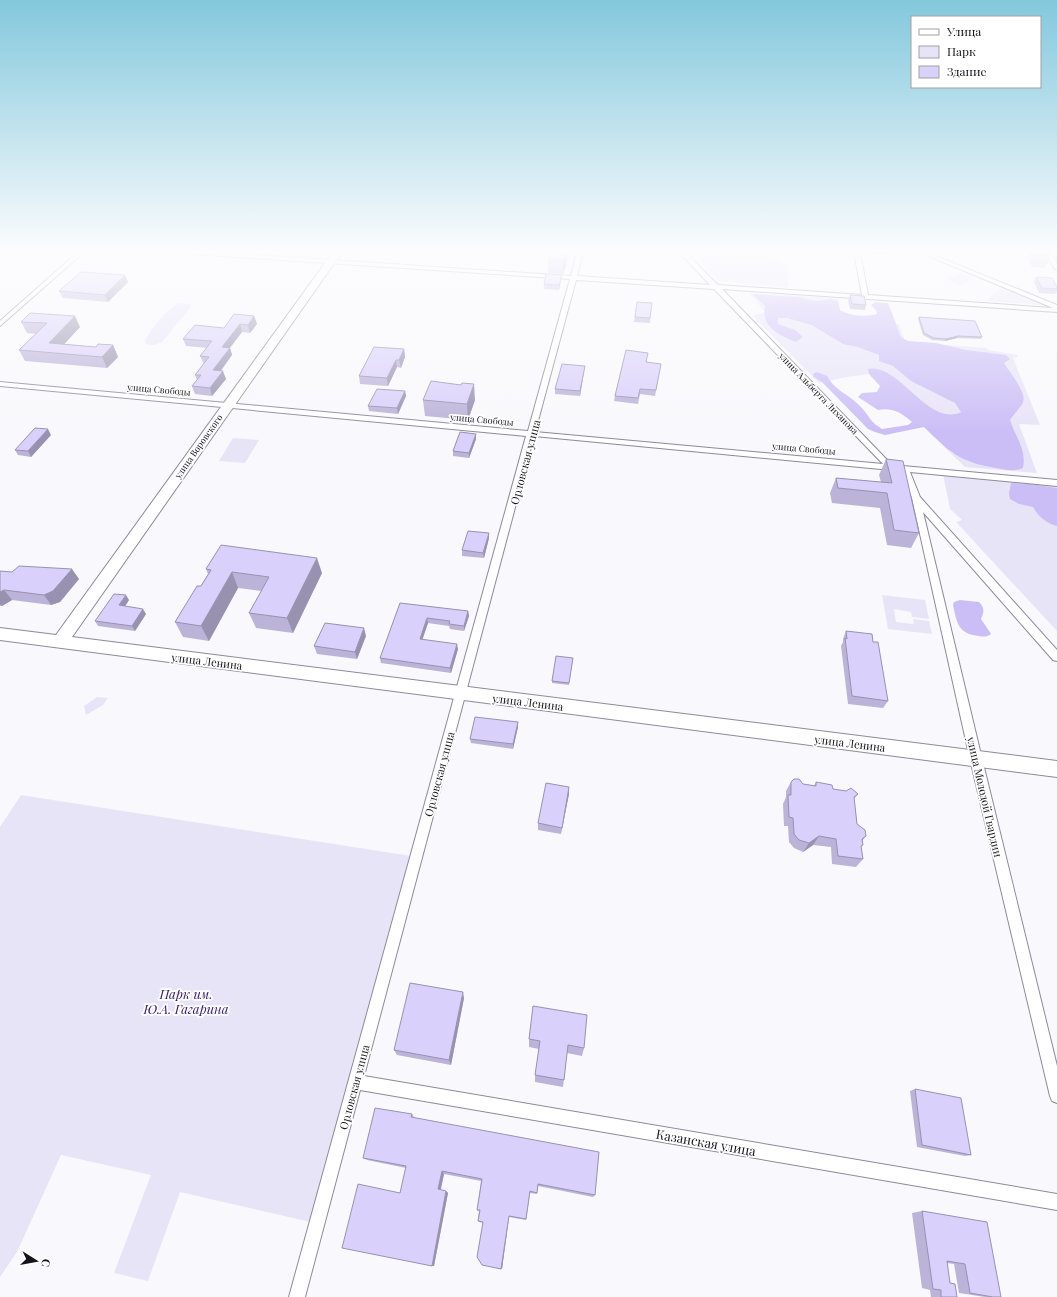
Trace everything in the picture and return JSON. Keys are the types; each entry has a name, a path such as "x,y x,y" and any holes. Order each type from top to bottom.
{"main road":[{"name":"улица Воровского","path":"60,642 294,313"},
{"name":"улица Ленина","path":"0,634 1057,769"}],"street":[{"path":"0,324 13,313"},
{"name":"Орловская улица","path":"297,1297 533,433 564,313"},
{"name":"улица Альберта Лиханова","path":"741,313 889,466"},
{"name":"улица Свободы","path":"0,384 1057,482"},
{"path":"904,468 916,498 1057,657"},
{"name":"улица Молодой Гвардии","path":"916,498 976,759 1057,1096"},
{"name":"Казанская улица","path":"356,1082 1057,1202"}],"green space":[{"path":"166,313 186,313 162,342 154,345 146,344 145,340"},
{"path":"763,313 840,313 841,316 847,321 899,324 905,342 987,348 988,350 1017,355 1018,357 1013,358 1040,425 1019,424 1037,473 965,467 869,374 819,383 753,316"},
{"path":"233,438 259,440 245,463 219,461"},
{"path":"943,474 1057,486 1057,631 956,522 962,520 950,509"},
{"path":"882,595 925,600 929,619 912,617 911,612 894,609 896,622 914,624 913,619 929,621 932,634 888,629"},
{"path":"97,697 108,698 103,705 86,715 84,706"},
{"name":"Парк им. Ю.А. Гагарина","path":"21,795 411,856 310,1222 180,1192 148,1281 114,1273 151,1175 61,1155 17,1252 0,1277 0,827"}],"shaded area":[{"path":"764,313 845,313 868,315 877,314 877,313 892,313 901,337 908,341 936,343 966,350 1006,355 1010,359 1004,363 1020,388 1024,398 1022,404 1010,420 1022,449 1024,461 1023,468 1006,470 973,463 956,455 924,427 885,435 868,429 822,382 814,377 813,374 817,372 827,376 838,389 856,402 877,426 882,429 908,425 912,422 892,410 878,410 858,397 862,393 877,392 880,386 869,374 868,369 880,369 891,375 925,404 937,411 949,414 961,412 955,403 911,381 893,366 879,361 879,355 858,347 843,344 812,325 787,318 778,318 778,324 795,330 803,337 796,342 773,329 766,320"},
{"path":"1011,483 1057,488 1057,526 1043,519 1033,507 1019,504 1010,499 1009,493"},
{"path":"960,600 979,602 983,610 981,619 991,634 984,637 972,635 963,630 957,622 953,605 954,602"}],"building":[{"path":"30,313 75,316 49,343 96,347 98,344 113,345 102,357 19,350 47,323 21,322"},
{"path":"636,313 651,313 650,318 635,317"},
{"path":"234,314 254,316 248,325 240,324 222,347 230,348 213,370 223,371 210,388 192,386 201,375 195,375 209,357 200,356 212,341 183,339 195,325 224,328"},
{"path":"919,317 975,321 982,337 958,336 946,339 934,338 924,333"},
{"path":"374,347 404,349 399,360 396,360 387,378 359,376"},
{"path":"626,350 648,353 646,362 661,364 656,390 640,389 638,398 615,396"},
{"path":"562,364 585,366 580,391 555,389"},
{"path":"431,381 461,385 462,383 474,384 467,404 423,400"},
{"path":"377,389 405,391 397,408 368,406"},
{"path":"35,428 48,429 28,451 15,450"},
{"path":"460,432 476,434 469,453 453,451"},
{"path":"886,459 903,461 919,533 894,530 887,493 838,488 836,478 892,483"},
{"path":"468,531 489,533 483,553 462,550"},
{"path":"221,545 317,558 287,618 249,613 269,577 232,572 201,626 175,622 197,586 201,586 211,570 206,569"},
{"path":"19,566 72,569 53,591 44,595 4,590 0,592 0,571 12,572"},
{"path":"114,594 126,595 119,605 143,609 132,626 95,621"},
{"path":"400,603 468,611 464,626 449,624 450,621 427,618 420,639 457,644 450,668 380,658"},
{"path":"325,623 364,628 355,652 314,646"},
{"path":"846,631 872,634 873,642 878,642 888,701 852,696 845,638 847,639"},
{"path":"556,656 573,658 569,683 552,681"},
{"path":"475,717 518,722 513,744 470,739"},
{"path":"794,779 799,779 803,784 816,786 816,782 832,785 833,789 846,791 851,788 858,794 854,797 857,824 865,830 866,836 862,839 863,845 861,846 863,859 838,856 836,839 819,836 809,843 799,840 794,834 793,818 789,817 788,795 791,795 791,782"},
{"path":"546,783 569,787 562,828 538,823"},
{"path":"410,983 463,992 449,1060 394,1050"},
{"path":"533,1006 587,1015 584,1048 568,1045 564,1080 535,1075 540,1041 529,1039"},
{"path":"915,1089 961,1098 971,1155 922,1145"},
{"path":"375,1108 412,1114 411,1117 599,1152 595,1195 538,1184 537,1193 530,1191 526,1219 509,1216 501,1269 482,1265 477,1257 483,1222 478,1221 480,1210 477,1210 482,1179 442,1171 438,1189 446,1191 432,1266 342,1248 358,1184 400,1193 406,1166 363,1158"},
{"path":"922,1211 987,1222 1001,1297 970,1293 965,1264 947,1261 950,1283 955,1284 957,1297 941,1297 941,1290 933,1289"}]}
